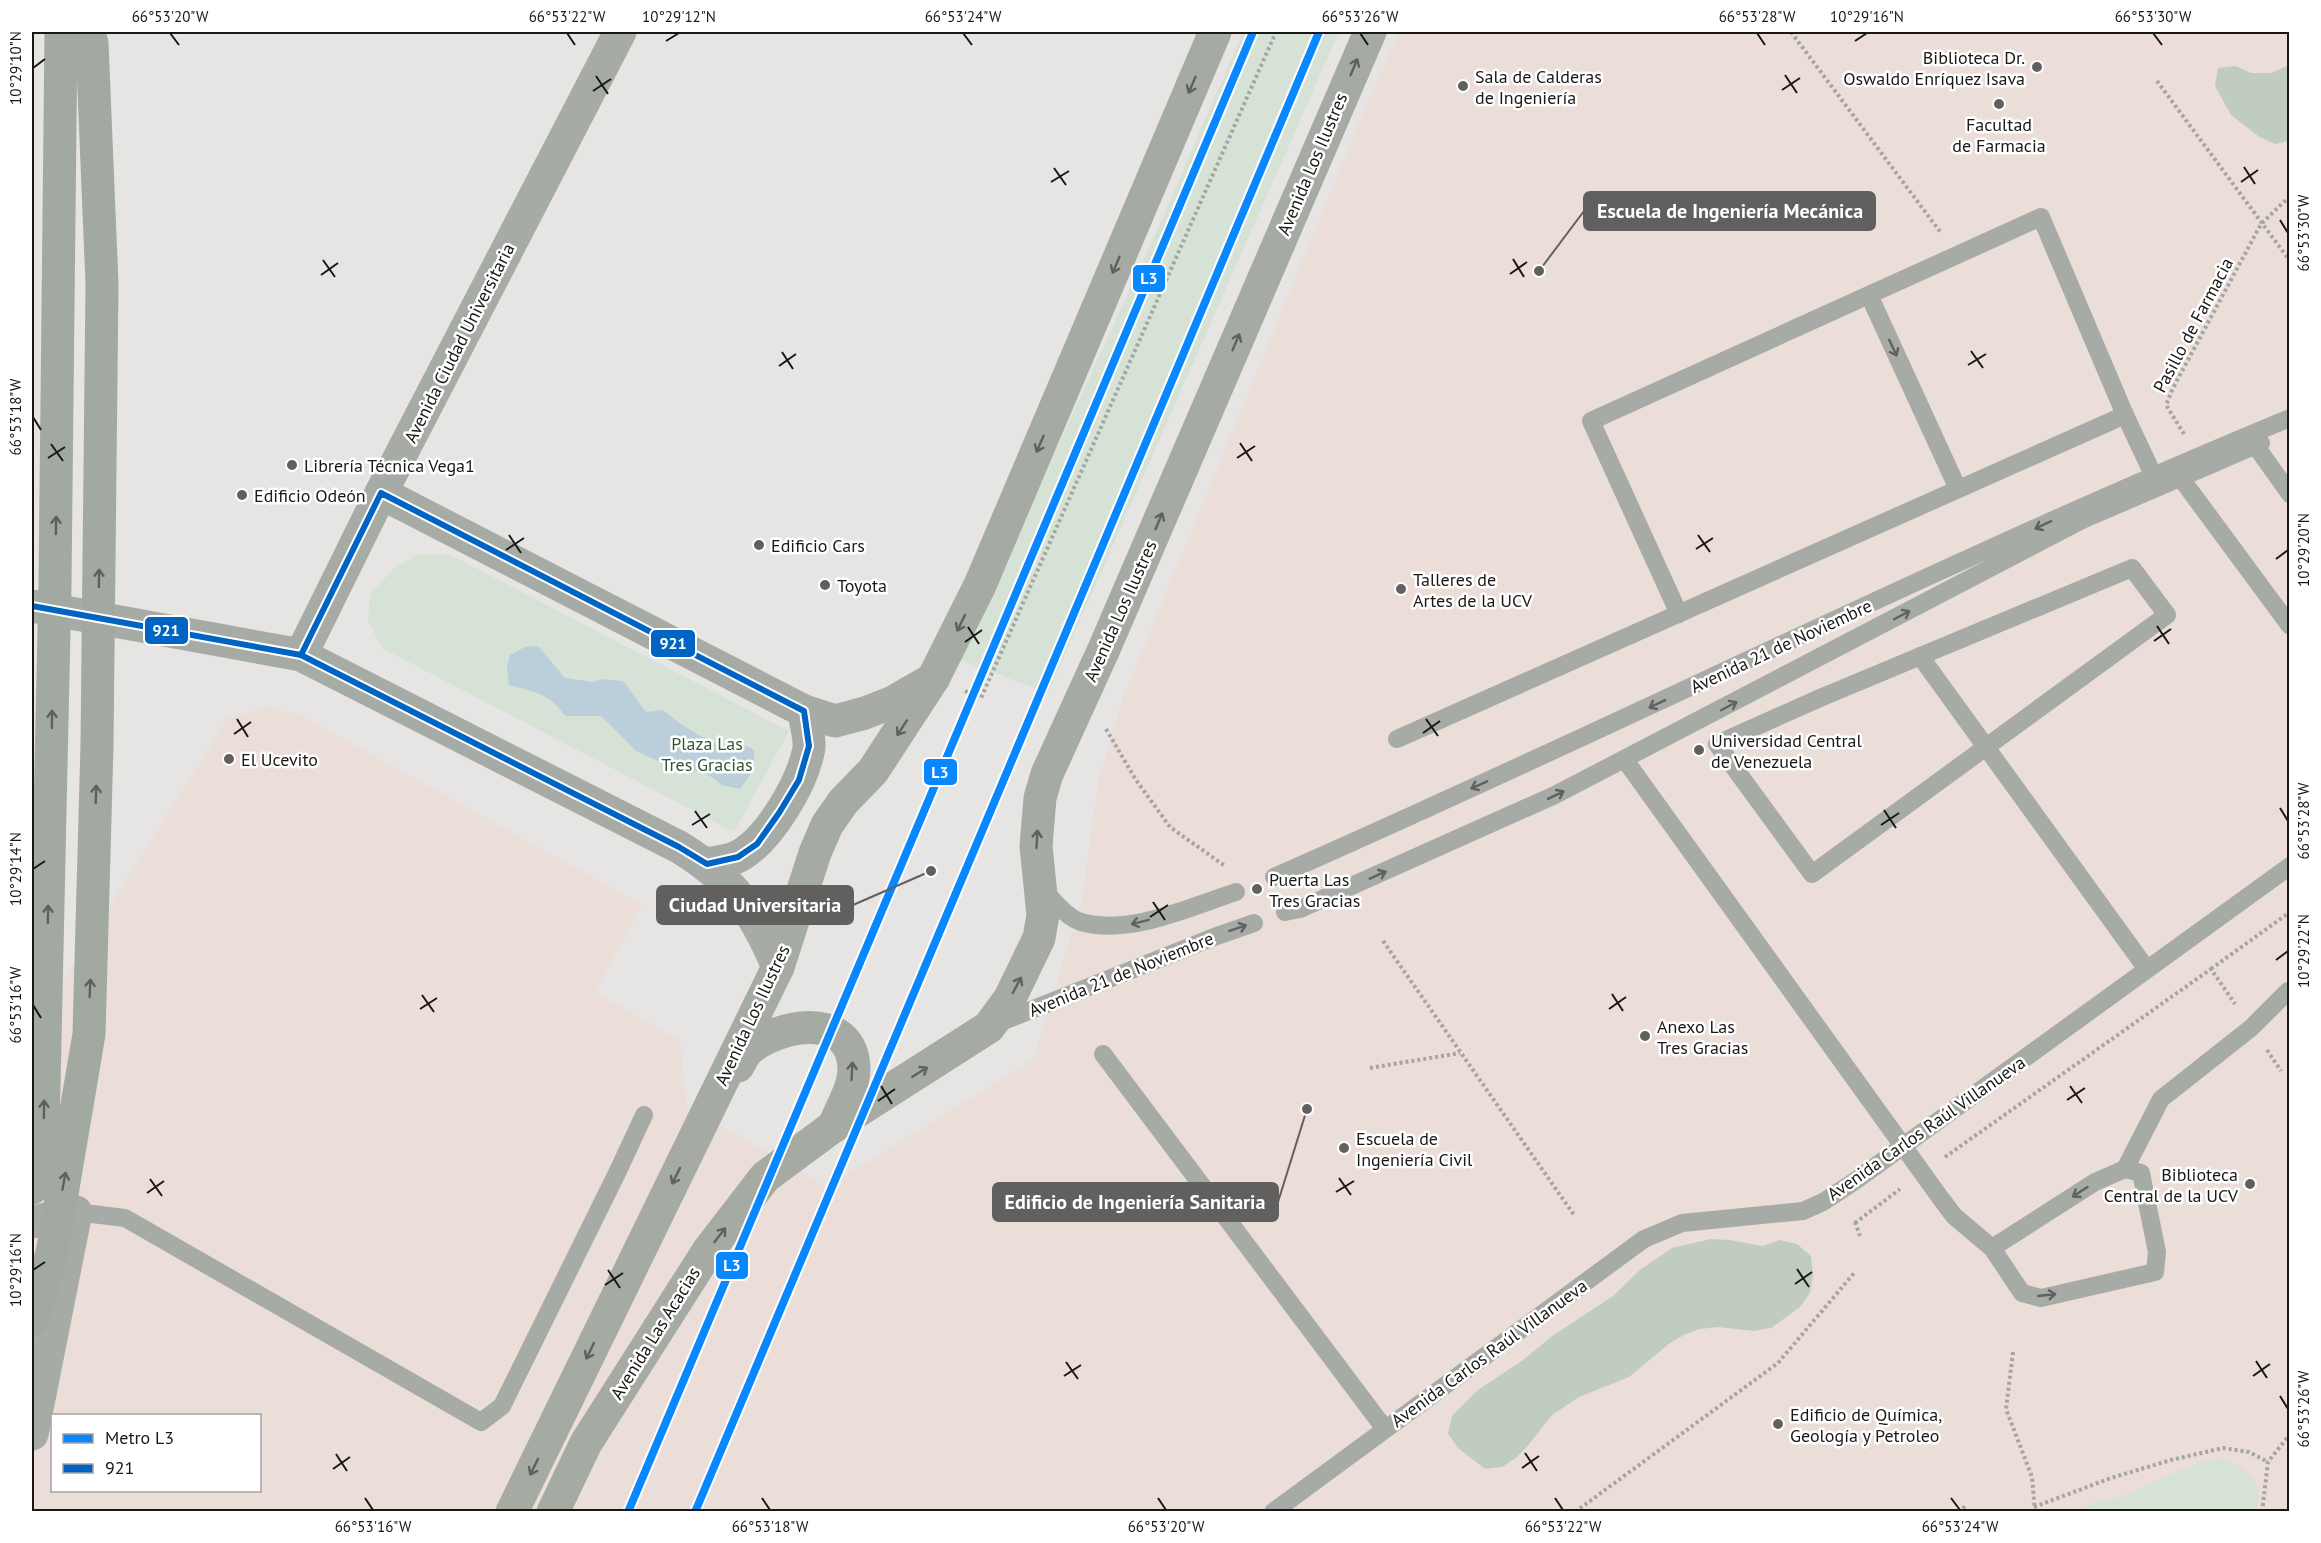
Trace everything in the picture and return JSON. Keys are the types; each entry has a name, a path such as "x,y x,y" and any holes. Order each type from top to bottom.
{"highway":[{"path":"32,1188 44,1132 55,584 61,32"},
{"path":"32,1320 52,1253 89,1034 97,745 102,284 92,43 88,32"}],"main road":[{"name":"Avenida Los Ilustres","path":"702,1124 778,967 814,853 827,825 843,802 873,771 933,679 980,585 1215,32"},
{"name":"Avenida Los Ilustres","path":"834,1126 989,1027 1010,998 1039,938 1043,915 1036,846 1040,798 1047,774 1370,32"},
{"path":"512,1512 702,1124 747,1051 780,1032 800,1027 816,1027 836,1034 849,1049 854,1070 850,1090 834,1126"},
{"name":"Avenida Las Acacias","path":"553,1512 586,1443 708,1251 765,1177 834,1126"}],"street":[{"name":"Avenida Ciudad Universitaria","path":"301,655 381,493 620,32"},
{"path":"381,493 804,711 835,721 893,702 933,679"},
{"path":"32,606 301,655 679,847 707,864 729,884 746,906 762,930 778,967"},
{"path":"707,864 738,857 757,844 779,813 799,780 809,746 804,711"},
{"path":"32,1222 76,1212 32,1434"}],"lane":[{"path":"1679,614 1591,421 2041,217 2125,415 2156,481"},
{"path":"1869,295 1958,489"},
{"path":"1397,739 2125,415"},
{"name":"Avenida 21 de Noviembre","path":"1285,912 1300,909 1555,795 2156,481 2200,455 2289,418"},
{"name":"Avenida 21 de Noviembre","path":"1274,877 2156,481 2180,477 2289,431"},
{"path":"2254,445 2289,494"},
{"path":"2180,477 2289,626"},
{"path":"2132,568 2167,615 1812,874 1717,744 1920,656 2132,568"},
{"path":"1920,656 2146,968"},
{"path":"1625,760 1954,1216 1992,1248 2022,1293 2041,1298 2155,1272 2157,1252 2141,1173 2125,1169 2095,1182 1992,1248"},
{"name":"Avenida Carlos Raúl Villanueva","path":"1273,1512 1644,1239 1682,1223 1803,1211 1823,1202 2289,866"},
{"name":"Avenida 21 de Noviembre","path":"1041,887 1059,907 1079,921 1103,925 1127,925 1236,892"},
{"name":"Avenida 21 de Noviembre","path":"989,1027 1254,923"},
{"path":"2125,1169 2161,1099 2251,1028 2288,991"},
{"path":"1103,1054 1385,1429"},
{"path":"76,1212 125,1218 481,1422 502,1406 644,1115"}],"path":[{"path":"981,698 1276,32"},
{"path":"1791,32 1958,255"},
{"path":"2157,81 2289,261"},
{"name":"Pasillo de Farmacia","path":"2200,455 2166,405 2261,224 2289,196"},
{"path":"1084,693 1136,780 1170,827 1228,868"},
{"path":"1855,1223 2289,912"},
{"path":"1383,941 1574,1215"},
{"path":"2211,969 2282,1071"},
{"path":"1370,1068 1460,1053"},
{"path":"1575,1512 1778,1363 1855,1272"},
{"path":"2013,1353 2006,1408 2032,1477 2035,1509 2111,1478 2171,1460 2223,1448 2249,1452 2268,1462"},
{"path":"2262,1512 2268,1462 2289,1434"},
{"path":"1958,1512 1967,1505"}],"shaded area":[{"name":"Universidad Central de Venezuela","path":"1399,32 2289,32 2289,1511 32,1512 32,1056 48,1005 228,718 267,707 300,715 642,905 595,992 680,1041 686,1105 827,1187 1034,1059 1083,896 1098,782 1123,698 1364,111"}],"green space":[{"path":"1243,32 1339,32 1048,693 960,660 1157,230"},
{"path":"2289,65 2289,141 2275,144 2258,136 2231,115 2215,86 2218,68 2236,66 2251,73 2272,73"},
{"name":"Plaza Las Tres Gracias","path":"418,554 451,555 789,731 734,832 382,648 368,621 370,595 392,570"},
{"path":"1711,1239 1763,1246 1780,1240 1797,1244 1811,1256 1813,1275 1810,1293 1800,1307 1771,1328 1754,1331 1718,1327 1700,1329 1684,1335 1670,1343 1629,1377 1579,1397 1552,1415 1517,1457 1502,1467 1485,1469 1458,1448 1448,1434 1452,1416 1478,1390 1613,1296 1640,1270 1672,1248"},
{"path":"2216,1458 2244,1469 2251,1476 2259,1491 2255,1511 2079,1511 2092,1503 2121,1497 2180,1470"}],"water":[{"path":"538,646 565,678 593,682 603,679 623,681 646,712 663,710 690,730 719,745 738,744 754,750 754,762 750,775 740,789 722,785 707,774 658,761 636,751 601,716 565,716 547,698 509,685 507,667 510,655 525,647"}],"metro line":[{"name":"L3","path":"628,1512 1253,32"},
{"name":"L3","path":"695,1512 1319,32"}],"transit line":[{"name":"921","path":"381,493 804,711 809,746 799,780 757,844 738,857 707,864 679,847 301,655 381,493"},
{"name":"921","path":"32,606 301,655"}],"place":[{"name":"Biblioteca Dr. Oswaldo Enríquez Isava","path":"2037,67"},
{"name":"Sala de Calderas de Ingeniería","path":"1463,86"},
{"name":"Facultad de Farmacia","path":"1999,104"},
{"name":"Escuela de Ingeniería Mecánica","path":"1539,271"},
{"name":"Librería Técnica Vega1","path":"292,465"},
{"name":"Edificio Odeón","path":"242,495"},
{"name":"Edificio Cars","path":"759,545"},
{"name":"Toyota","path":"825,585"},
{"name":"Talleres de Artes de la UCV","path":"1401,589"},
{"name":"Universidad Central de Venezuela","path":"1699,750"},
{"name":"El Ucevito","path":"229,759"},
{"name":"Ciudad Universitaria","path":"931,871"},
{"name":"Puerta Las Tres Gracias","path":"1257,889"},
{"name":"Anexo Las Tres Gracias","path":"1645,1036"},
{"name":"Edificio de Ingeniería Sanitaria","path":"1307,1109"},
{"name":"Escuela de Ingeniería Civil","path":"1344,1148"},
{"name":"Biblioteca Central de la UCV","path":"2250,1184"},
{"name":"Edificio de Química, Geología y Petroleo","path":"1778,1424"}]}
